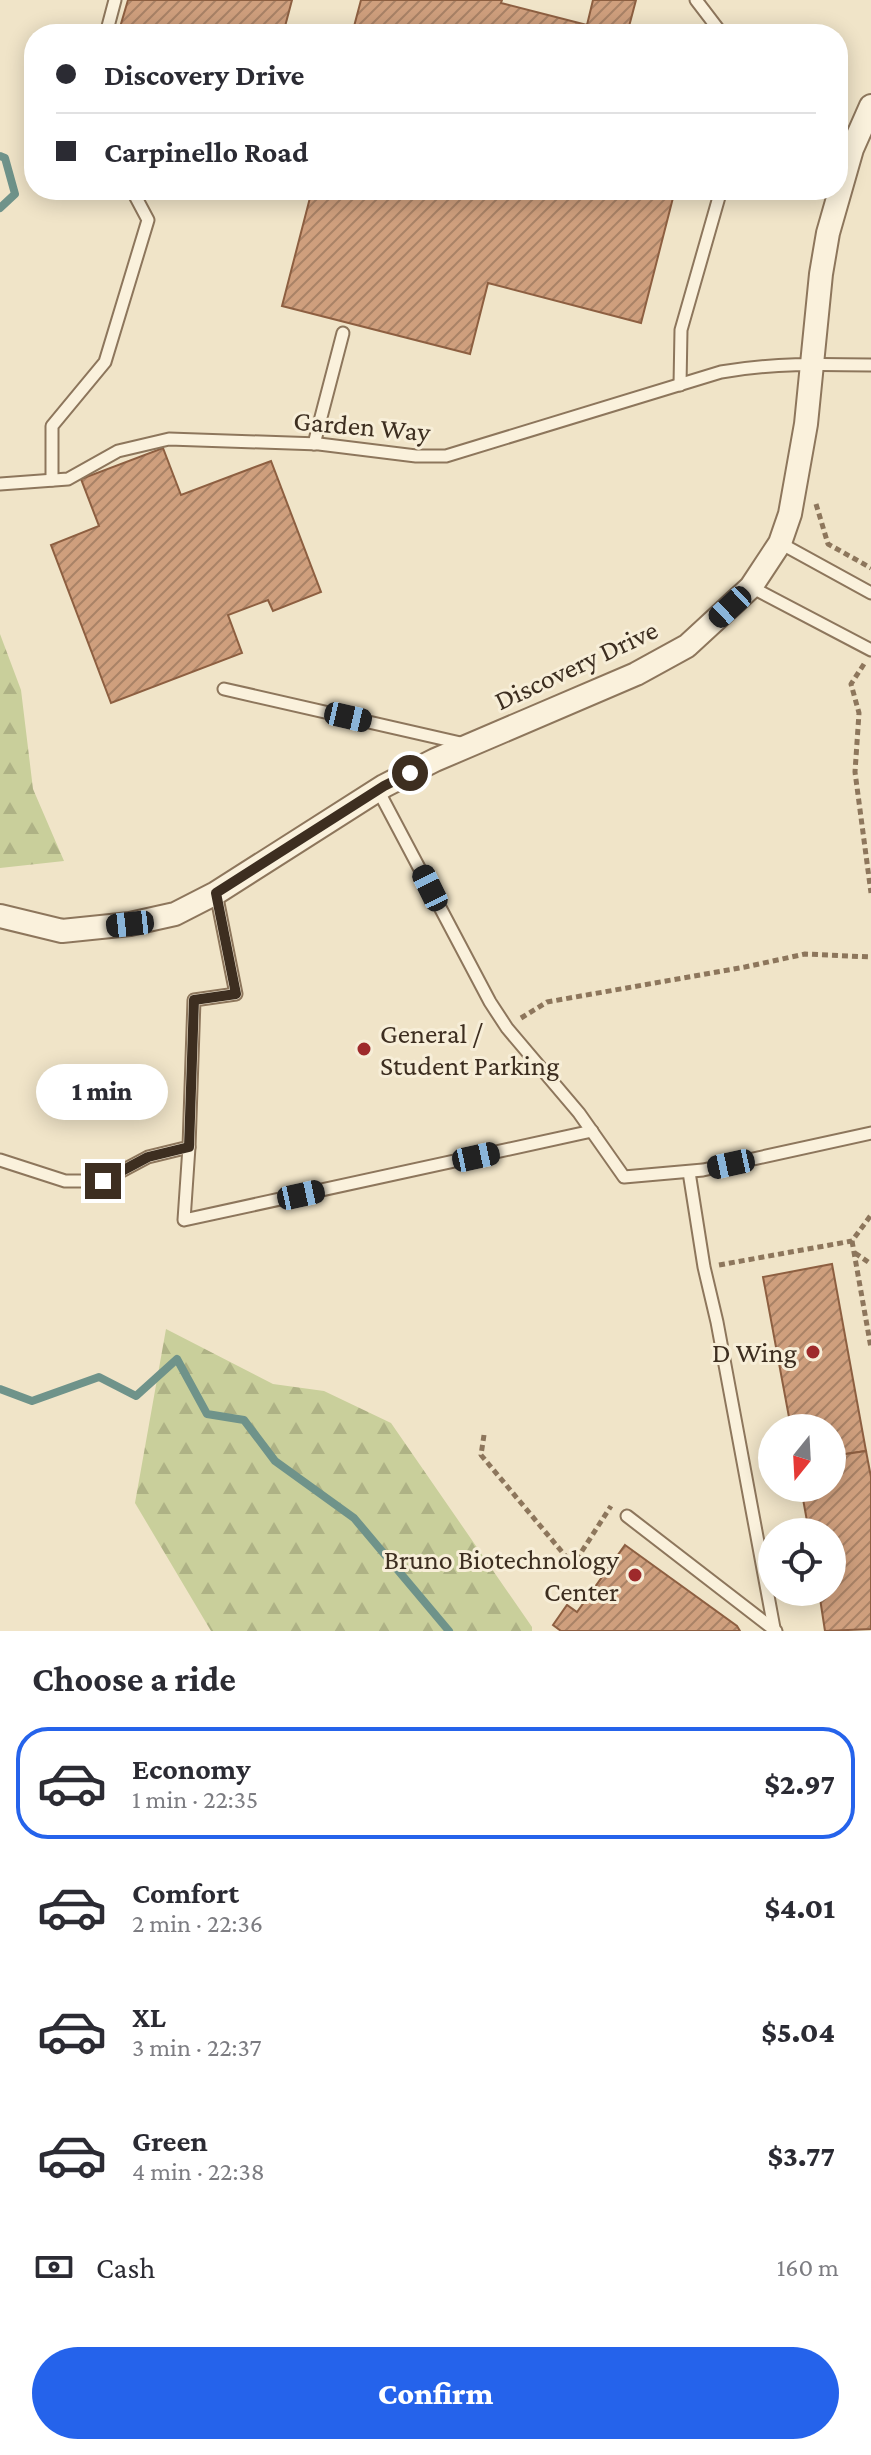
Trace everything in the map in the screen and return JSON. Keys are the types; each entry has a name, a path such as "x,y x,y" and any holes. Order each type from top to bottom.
{"street":[{"name":"Discovery Drive","path":"848,163 871,106"},
{"name":"Discovery Drive","path":"0,916 62,931 130,924 175,914 216,893 378,790 435,760 636,674 687,646 751,587 780,543 790,514 806,424 828,233 837,200"}],"lane":[{"path":"109,24 115,0"},
{"path":"696,0 714,24"},
{"path":"52,480 52,426 73,396 105,362 148,220 137,200"},
{"path":"680,385 681,330 718,200"},
{"path":"314,444 343,333"},
{"name":"Garden Way","path":"0,484 68,479 118,451 169,439 314,444 416,456 446,456 721,372 753,366 812,363 871,365"},
{"path":"780,543 871,593"},
{"path":"751,587 864,644 871,651"},
{"path":"224,689 471,746"},
{"path":"378,790 449,927 507,1028 592,1131 624,1177 689,1172 871,1133"},
{"path":"216,893 236,994 194,1000 184,1220 592,1131"},
{"path":"0,1160 65,1181 103,1181 148,1157 189,1147"},
{"path":"689,1172 704,1267 775,1630"},
{"path":"627,1516 775,1630"}],"path":[{"path":"871,651 851,684 859,713 855,772 871,893"},
{"path":"507,1028 547,1002 805,954 871,957"},
{"path":"704,1267 852,1241 871,1215"},
{"path":"852,1241 871,1348"},
{"path":"854,1253 871,1264"},
{"path":"484,1435 481,1455 573,1565 612,1504 627,1516"}],"green space":[{"path":"0,634 21,690 33,789 64,861 0,868"},
{"path":"166,1329 273,1384 324,1391 391,1423 532,1631 211,1631 135,1503"}],"building":[{"path":"128,0 292,0 286,24 121,24"},
{"path":"361,0 502,0 501,3 583,24 355,24"},
{"path":"593,0 636,0 630,24 587,24"},
{"path":"309,200 672,200 641,323 488,283 470,354 282,306"},
{"path":"163,448 181,495 271,461 321,592 273,611 268,600 228,615 242,653 111,703 51,545 99,526 81,479"},
{"name":"D Wing","path":"832,1264 866,1451 846,1454 846,1414 788,1414 763,1277"},
{"path":"866,1451 871,1477 871,1629 825,1631 821,1606 846,1606 846,1518 806,1518 804,1502 846,1502 846,1454"},
{"name":"Bruno Biotechnology Center","path":"625,1545 740,1631 561,1631 553,1625 567,1605 577,1612"}],"waterway":[{"path":"0,156 5,158 15,194 0,208"},
{"path":"0,1389 32,1401 99,1377 136,1396 177,1359 207,1414 244,1420 275,1461 354,1518 449,1631"}],"place":[{"name":"General / Student Parking","path":"364,1049"},
{"name":"D Wing","path":"813,1352"},
{"name":"Bruno Biotechnology Center","path":"635,1575"}],"route":[{"path":"103,1181 148,1157 189,1147 194,1000 236,994 216,893 384,786 410,773"}]}
